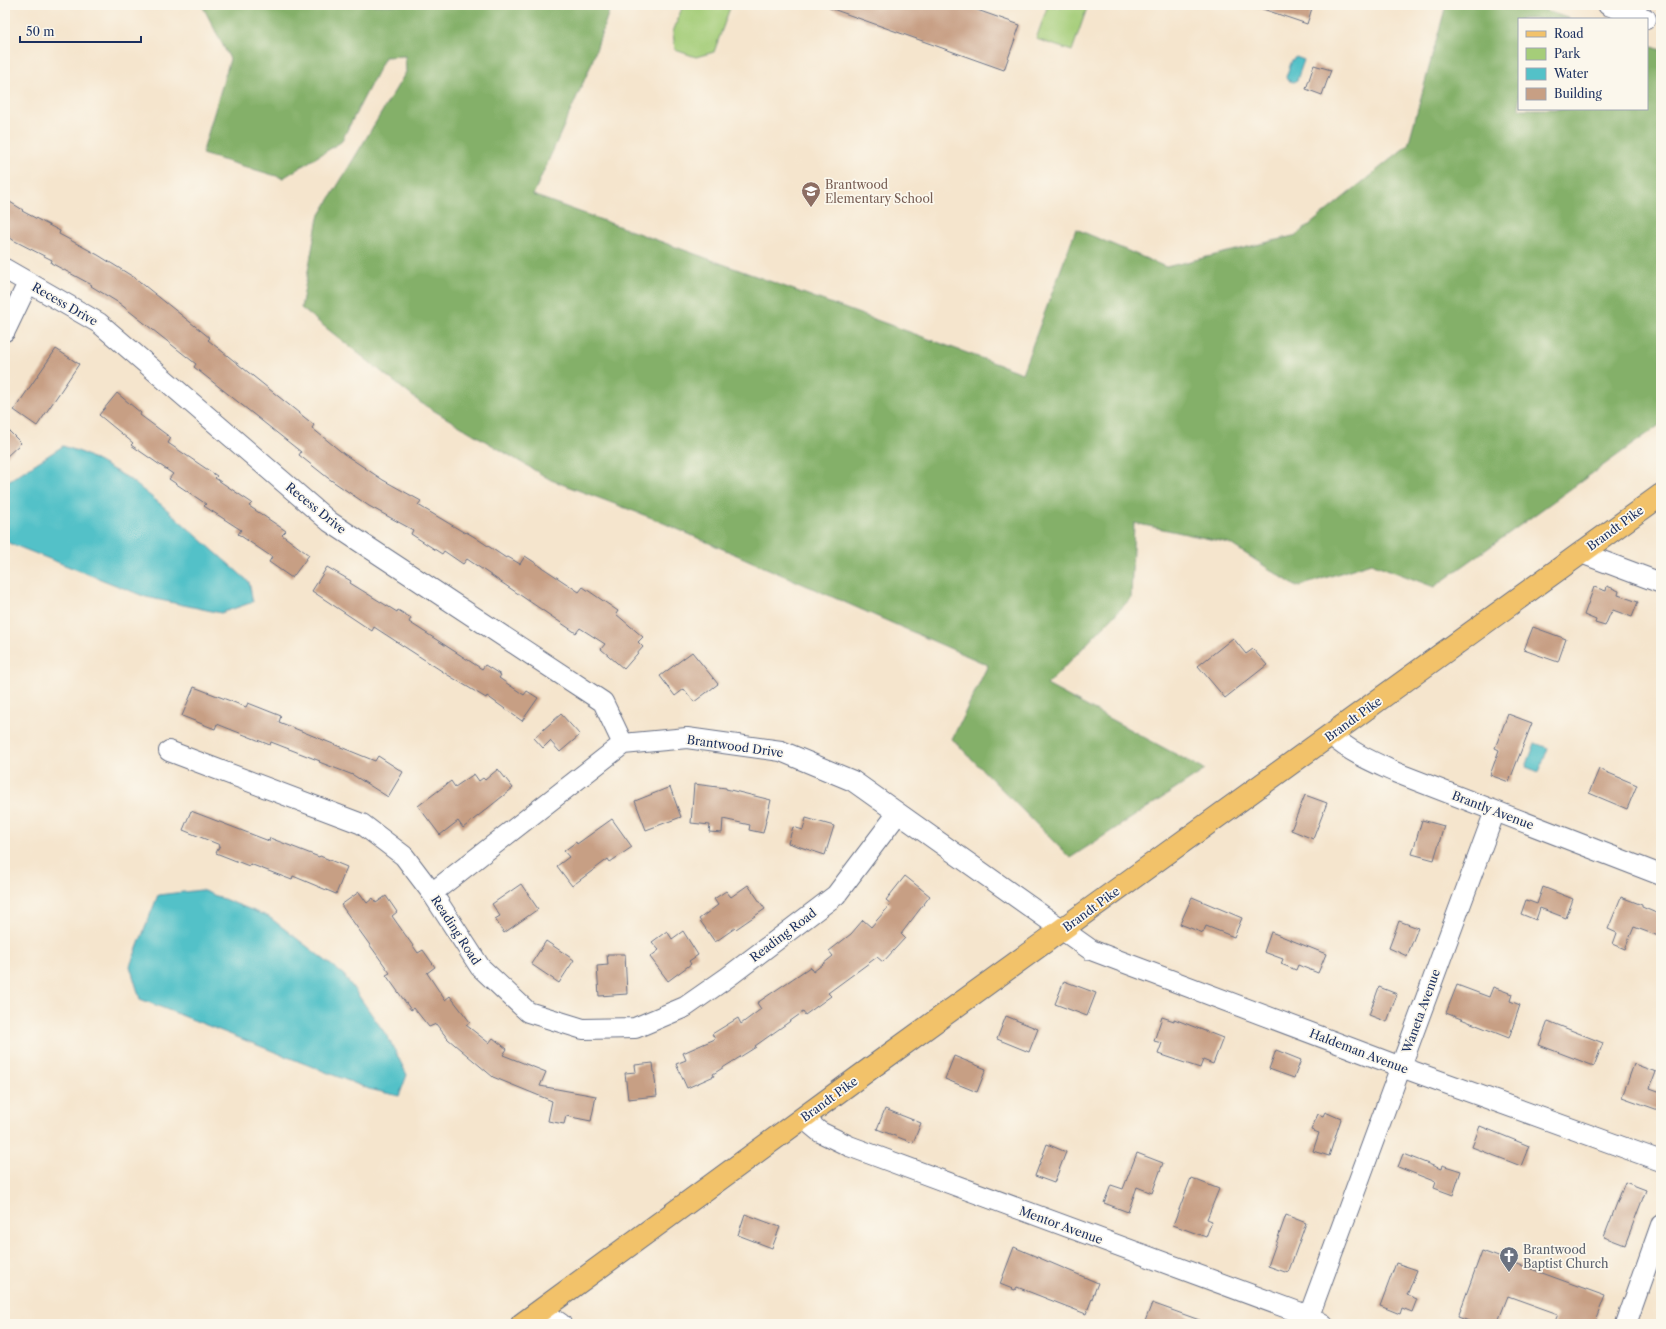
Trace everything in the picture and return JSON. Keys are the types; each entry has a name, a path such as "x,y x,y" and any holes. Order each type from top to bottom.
{"main road":[{"name":"Brandt Pike","path":"522,1324 1661,495"}],"street":[{"path":"1608,5 1644,18"},
{"path":"1648,19 1661,24"},
{"name":"Recess Drive","path":"5,269 99,323 330,522 603,702 623,744"},
{"path":"5,331 28,283"},
{"path":"1581,553 1661,583"},
{"name":"Brantly Avenue","path":"1331,735 1343,746 1359,756 1495,811 1661,875"},
{"name":"Brantwood Drive","path":"623,744 687,738 781,751 854,781 1062,930"},
{"path":"432,893 623,744"},
{"name":"Reading Road","path":"169,751 362,824 404,856 432,893 480,967 528,1012 583,1029 635,1028 685,1007 728,977 836,895 898,813"},
{"name":"Waneta Avenue","path":"1312,1321 1401,1067 1495,811"},
{"name":"Haldeman Avenue","path":"1062,930 1091,950 1401,1067 1661,1161"},
{"name":"Mentor Avenue","path":"803,1118 820,1132 849,1146 1312,1321"},
{"path":"1626,1324 1661,1225"},
{"path":"541,1310 561,1324"}],"green space":[{"path":"202,5 611,5 591,65 533,195 1022,373 1076,229 1166,267 1297,235 1408,145 1446,5 1530,5 1567,18 1518,18 1518,110 1648,110 1648,45 1661,50 1661,424 1434,587 1371,563 1297,587 1229,543 1134,523 1131,598 1047,685 1205,770 1070,858 952,739 988,665 652,518 551,480 421,403 301,308 318,218 406,72 405,56 385,57 341,142 283,178 202,154 230,59"},
{"path":"683,5 731,5 714,52 696,57 675,50 673,32"},
{"path":"1048,5 1061,8 1062,5 1088,5 1072,51 1036,39"}],"water":[{"path":"1296,57 1304,60 1297,80 1293,82 1287,80 1286,77 1292,60"},
{"path":"63,446 83,453 128,478 164,507 249,582 253,602 221,613 146,597 9,543 5,540 5,483"},
{"path":"1535,743 1548,748 1539,772 1526,767"},
{"path":"201,890 269,917 344,975 389,1039 407,1075 399,1096 369,1089 140,999 130,966 158,895"}],"building":[{"path":"827,5 963,5 1020,25 1004,70 827,7"},
{"path":"1257,5 1313,5 1307,24 1257,7"},
{"path":"1314,65 1331,70 1322,95 1306,89"},
{"path":"5,199 23,210 22,211 60,231 59,234 98,255 135,278 210,338 208,340 314,425 312,428 344,454 383,480 421,501 418,505 465,533 466,532 473,536 506,558 508,557 520,564 525,556 579,592 583,587 618,611 616,614 643,637 638,642 643,647 624,669 601,649 605,644 580,628 576,633 467,559 463,564 444,551 442,554 411,534 413,530 369,506 328,478 299,455 301,452 194,367 196,364 119,303 91,286 92,285 51,263 52,260 13,240 5,233"},
{"path":"56,349 79,364 37,426 14,410"},
{"path":"117,393 141,413 140,415 171,438 168,443 217,476 215,478 252,503 249,506 286,531 282,535 309,555 292,578 269,562 272,557 238,534 241,530 204,506 206,504 169,479 173,474 131,445 133,443 99,415"},
{"path":"5,427 21,443 5,458"},
{"path":"327,567 351,581 350,583 397,612 398,610 411,618 409,622 482,669 485,665 501,675 499,678 524,695 527,691 538,698 522,721 487,696 486,698 448,675 374,627 372,631 312,591"},
{"path":"1607,586 1619,591 1618,595 1638,602 1632,617 1613,610 1605,626 1595,623 1596,620 1584,615 1594,587 1606,591"},
{"path":"1533,627 1566,639 1558,662 1524,650"},
{"path":"1233,638 1246,654 1253,649 1267,665 1225,698 1198,666"},
{"path":"692,652 718,684 694,702 684,689 675,696 660,676"},
{"path":"194,687 246,707 248,703 281,716 279,722 375,761 378,756 403,772 388,797 353,775 319,762 320,761 271,742 270,745 217,724 215,729 182,716"},
{"path":"561,714 580,735 560,752 550,741 543,748 534,738"},
{"path":"1508,714 1532,723 1509,782 1490,775 1499,750 1495,748"},
{"path":"498,769 513,788 463,828 458,821 440,835 418,806 451,781 455,787 474,774 479,781 483,778 485,780"},
{"path":"1599,769 1637,785 1627,809 1589,793"},
{"path":"694,784 726,788 771,800 763,833 749,830 750,825 723,819 722,833 709,832 710,825 691,823"},
{"path":"670,787 681,817 646,830 635,801"},
{"path":"1305,795 1327,803 1313,839 1291,830"},
{"path":"191,811 269,841 270,838 347,867 336,894 293,876 292,880 250,864 249,866 216,853 220,845 183,830"},
{"path":"806,818 834,826 825,855 788,843 793,827 803,830"},
{"path":"612,819 632,847 610,862 608,859 572,886 557,866 569,857 564,851 576,842 577,844"},
{"path":"1422,820 1444,826 1434,860 1412,854"},
{"path":"905,876 930,896 901,934 905,938 883,962 877,957 828,993 831,996 805,1015 803,1012 755,1046 756,1047 713,1074 714,1076 687,1088 676,1064 686,1060 683,1053 715,1039 712,1034 738,1018 741,1024 761,1009 757,1003 810,967 813,972 833,956 829,951 851,934 863,920 871,927 891,904 886,900"},
{"path":"521,884 538,909 504,933 495,919 500,916 492,904"},
{"path":"748,885 765,909 715,942 699,919 718,905 714,899 726,891 731,897"},
{"path":"1543,887 1573,899 1566,918 1540,908 1536,920 1521,914 1526,900 1537,904"},
{"path":"359,892 367,903 373,898 376,903 386,896 397,912 392,916 418,953 423,950 435,967 427,973 445,1000 450,996 470,1022 466,1025 489,1043 493,1038 507,1049 503,1055 546,1072 540,1086 596,1096 591,1121 566,1116 564,1124 548,1121 552,1101 493,1077 448,1039 436,1024 429,1027 414,1008 411,1010 386,975 390,973 341,905"},
{"path":"1192,897 1242,918 1234,937 1206,926 1203,933 1180,924"},
{"path":"1621,897 1642,905 1642,907 1661,915 1661,937 1634,927 1625,949 1613,944 1617,933 1608,929"},
{"path":"1399,921 1418,928 1407,956 1389,948"},
{"path":"667,931 672,939 683,931 698,955 689,961 691,964 668,981 650,957 659,950 652,942"},
{"path":"1271,932 1326,954 1318,973 1298,965 1296,970 1281,964 1283,959 1264,952"},
{"path":"546,941 574,960 559,983 531,964"},
{"path":"607,954 625,954 627,994 599,996 597,966 608,965"},
{"path":"1064,981 1096,993 1087,1016 1055,1004"},
{"path":"1457,985 1489,997 1493,987 1512,994 1510,1001 1520,1005 1509,1038 1446,1013"},
{"path":"1379,987 1397,994 1387,1022 1369,1015"},
{"path":"1006,1016 1038,1029 1029,1052 997,1039"},
{"path":"1162,1017 1174,1021 1174,1019 1223,1038 1213,1064 1203,1060 1200,1068 1158,1054 1162,1043 1154,1041"},
{"path":"1548,1021 1603,1043 1594,1066 1539,1045"},
{"path":"1276,1050 1301,1060 1294,1078 1269,1069"},
{"path":"954,1056 986,1069 977,1092 945,1079"},
{"path":"653,1063 657,1096 628,1099 625,1073 636,1072 635,1065"},
{"path":"1634,1064 1656,1072 1650,1088 1661,1092 1661,1111 1622,1097"},
{"path":"885,1109 921,1123 913,1143 877,1129"},
{"path":"1325,1112 1341,1119 1329,1156 1313,1151 1319,1133 1311,1130 1318,1114 1323,1116"},
{"path":"1480,1126 1529,1146 1521,1166 1472,1147"},
{"path":"1047,1144 1066,1152 1054,1183 1035,1176"},
{"path":"1137,1153 1163,1163 1152,1193 1137,1187 1128,1212 1104,1203 1111,1185 1123,1189"},
{"path":"1403,1154 1441,1169 1442,1165 1461,1171 1453,1195 1434,1188 1436,1182 1398,1167"},
{"path":"1191,1178 1219,1189 1207,1219 1212,1221 1206,1237 1173,1225"},
{"path":"1625,1182 1646,1190 1625,1245 1604,1237"},
{"path":"745,1214 780,1227 772,1248 738,1235"},
{"path":"1286,1215 1306,1223 1288,1273 1268,1266"},
{"path":"1014,1247 1098,1283 1086,1314 1017,1287 1015,1290 1000,1284"},
{"name":"Brantwood Baptist Church","path":"1482,1251 1605,1296 1594,1324 1554,1324 1558,1314 1508,1296 1497,1324 1477,1324 1458,1317"},
{"path":"1396,1263 1417,1270 1407,1295 1417,1299 1412,1312 1402,1308 1400,1314 1380,1306"},
{"path":"1152,1303 1205,1322 1205,1324 1144,1324"}],"place":[{"name":"Brantwood Elementary School","path":"811,208"},
{"name":"Brantwood Baptist Church","path":"1509,1273"}]}
